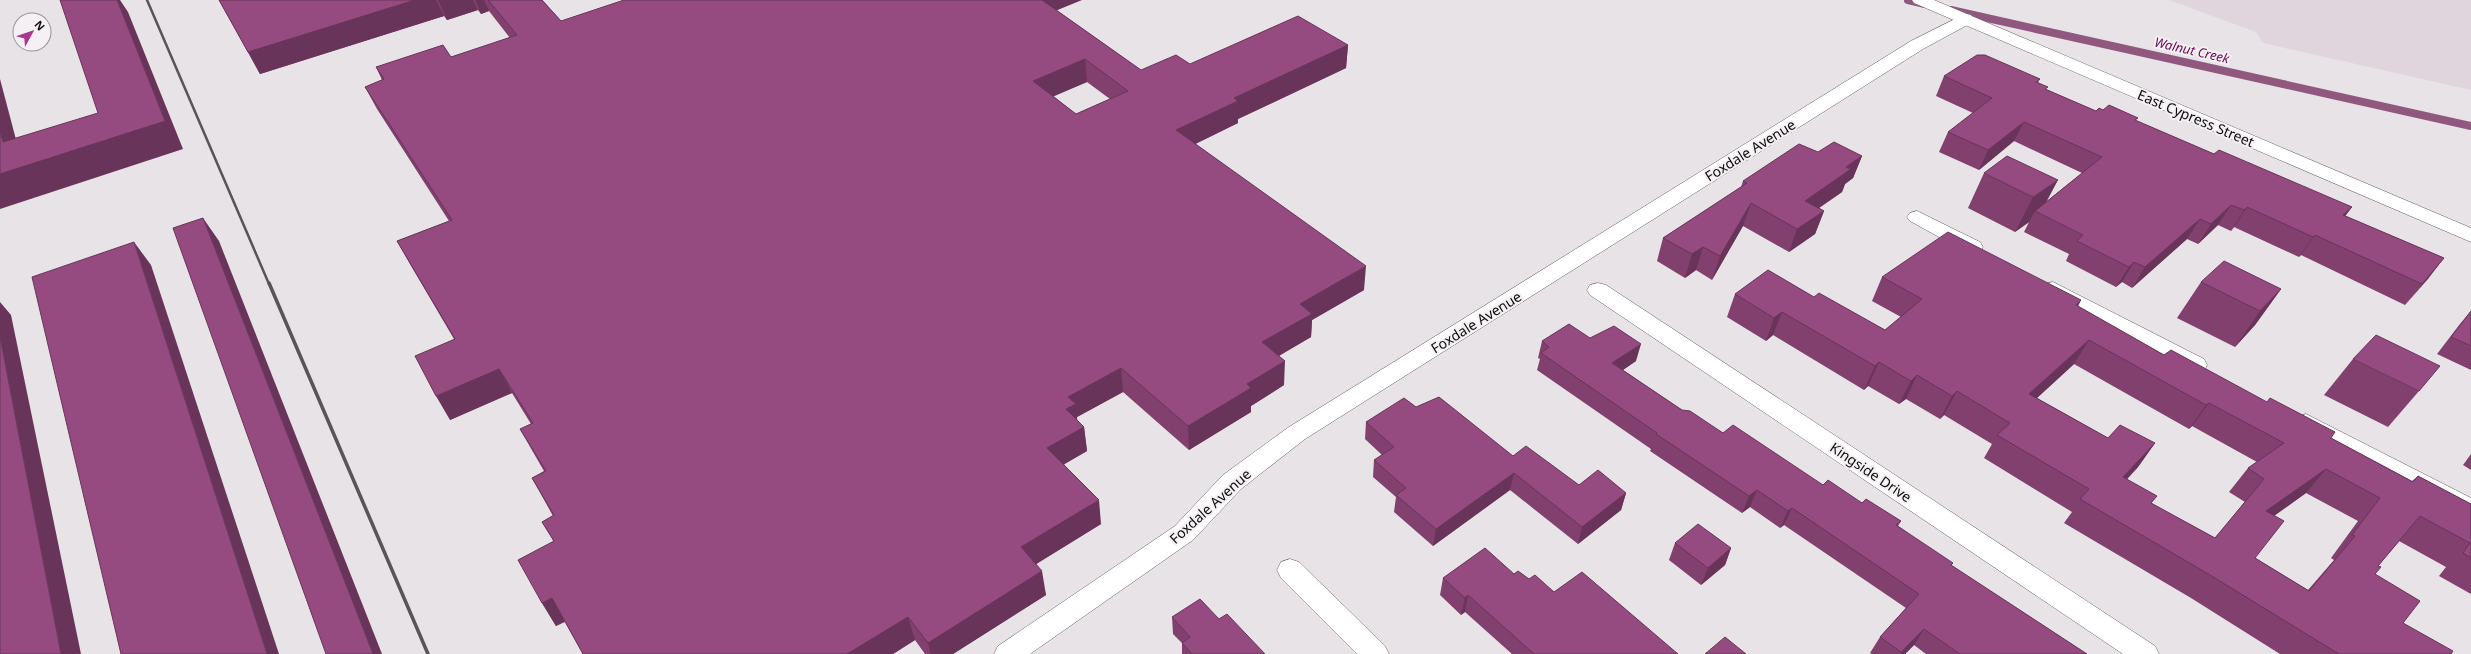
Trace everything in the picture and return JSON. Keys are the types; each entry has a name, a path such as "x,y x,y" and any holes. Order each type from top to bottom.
{"street":[{"name":"East Cypress Street","path":"1920,0 2471,236"},
{"name":"Foxdale Avenue","path":"1008,654 1184,533 1232,482 1297,433 1936,35 1964,20"},
{"path":"1917,217 1994,258"},
{"path":"2036,280 2211,373"},
{"name":"Kingside Drive","path":"1598,290 2145,654"},
{"path":"2288,414 2471,510"},
{"path":"1290,570 1376,654"}],"shaded area":[{"path":"2169,0 2471,0 2471,90 2263,43 2256,32"}],"building":[{"path":"60,0 117,0 165,121 0,174 0,131 3,142 98,113"},
{"path":"219,0 415,0 248,52"},
{"path":"488,0 542,0 561,21 624,0 1042,0 1141,70 1176,55 1190,64 1298,16 1348,45 1234,98 1238,101 1176,130 1366,266 1300,304 1312,314 1262,342 1285,361 1247,384 1251,388 1188,426 1121,368 1068,397 1076,404 1066,409 1084,427 1047,448 1099,500 1021,547 1042,571 928,643 908,617 847,654 583,654 552,598 542,603 518,560 554,541 542,522 554,515 532,478 546,471 520,429 533,423 499,369 436,396 415,356 455,339 397,241 452,220 365,87 384,79 376,67 443,45 451,57 517,35","holes":["1085,59 1128,91 1076,114 1033,81"]},
{"path":"1977,55 1985,55 2040,79 2036,82 2048,87 2045,89 2096,111 2099,108 2103,110 2109,105 2138,118 2135,120 2214,154 2219,150 2352,207 2343,215 2444,258 2422,284 2315,235 2313,237 2247,207 2244,210 2231,205 2211,224 2200,219 2145,267 2134,262 2129,267 2077,241 2083,235 2035,211 2102,157 2024,122 1988,150 1948,132 1992,98 1944,76"},
{"path":"1834,142 1862,156 1846,167 1851,169 1805,201 1824,211 1797,229 1751,203 1720,256 1703,247 1692,254 1663,238 1747,183 1743,181 1799,144 1818,152"},
{"path":"2007,156 2058,180 2033,197 1984,173"},
{"path":"203,218 373,654 326,654 173,228"},
{"path":"1948,232 2081,300 2076,305 2164,355 2171,350 2267,402 2270,398 2335,432 2331,438 2413,482 2418,476 2471,504 2471,558 2463,553 2470,543 2420,516 2378,566 2381,567 2375,574 2420,601 2403,623 2453,651 2451,654 2339,654 2210,575 2080,499 2089,489 1997,435 2010,423 1957,391 1952,396 1917,375 1911,381 1879,362 1875,366 1782,312 1774,318 1735,294 1768,270 1814,297 1819,293 1885,330 1922,299 1882,277","holes":["2089,340 2206,405 2209,403 2284,443 2248,468 2264,479 2215,538 2151,503 2157,496 2123,477 2155,443 2120,425 2108,438 2029,394","2326,469 2380,498 2352,535 2355,536 2309,591 2255,558 2284,521 2266,511"]},
{"path":"134,242 267,654 121,654 32,277"},
{"path":"2224,261 2281,289 2260,311 2201,282"},
{"path":"2471,311 2471,346 2451,337"},
{"path":"1569,324 1590,338 1614,326 1641,344 1612,363 1682,410 1690,411 1723,433 1733,425 1823,485 1828,480 1862,503 1866,499 1901,521 1896,525 1953,563 1951,565 2087,654 1960,654 1924,629 1901,652 1880,637 1919,594 1792,508 1788,511 1757,490 1749,496 1656,434 1657,433 1541,353 1549,347 1542,341"},
{"path":"2376,335 2440,366 2419,391 2353,359"},
{"path":"0,337 61,654 0,654"},
{"path":"1439,397 1513,456 1526,446 1579,485 1598,470 1626,493 1582,527 1514,473 1436,529 1396,495 1406,488 1374,460 1394,447 1366,422 1404,398 1416,407"},
{"path":"1698,524 1731,548 1708,568 1675,543"},
{"path":"1485,548 1514,574 1518,571 1529,579 1535,575 1554,592 1582,572 1678,654 1534,654 1468,595 1465,598 1443,578"},
{"path":"1200,599 1219,619 1227,614 1265,654 1192,654 1182,643 1190,637 1172,617"},
{"path":"1725,637 1746,654 1705,654"}],"waterway":[{"name":"Walnut Creek","path":"1908,0 1925,4"},
{"name":"Walnut Creek","path":"1951,10 2471,126"}],"railway":[{"path":"147,0 269,284"},
{"path":"269,283 428,654"}]}
